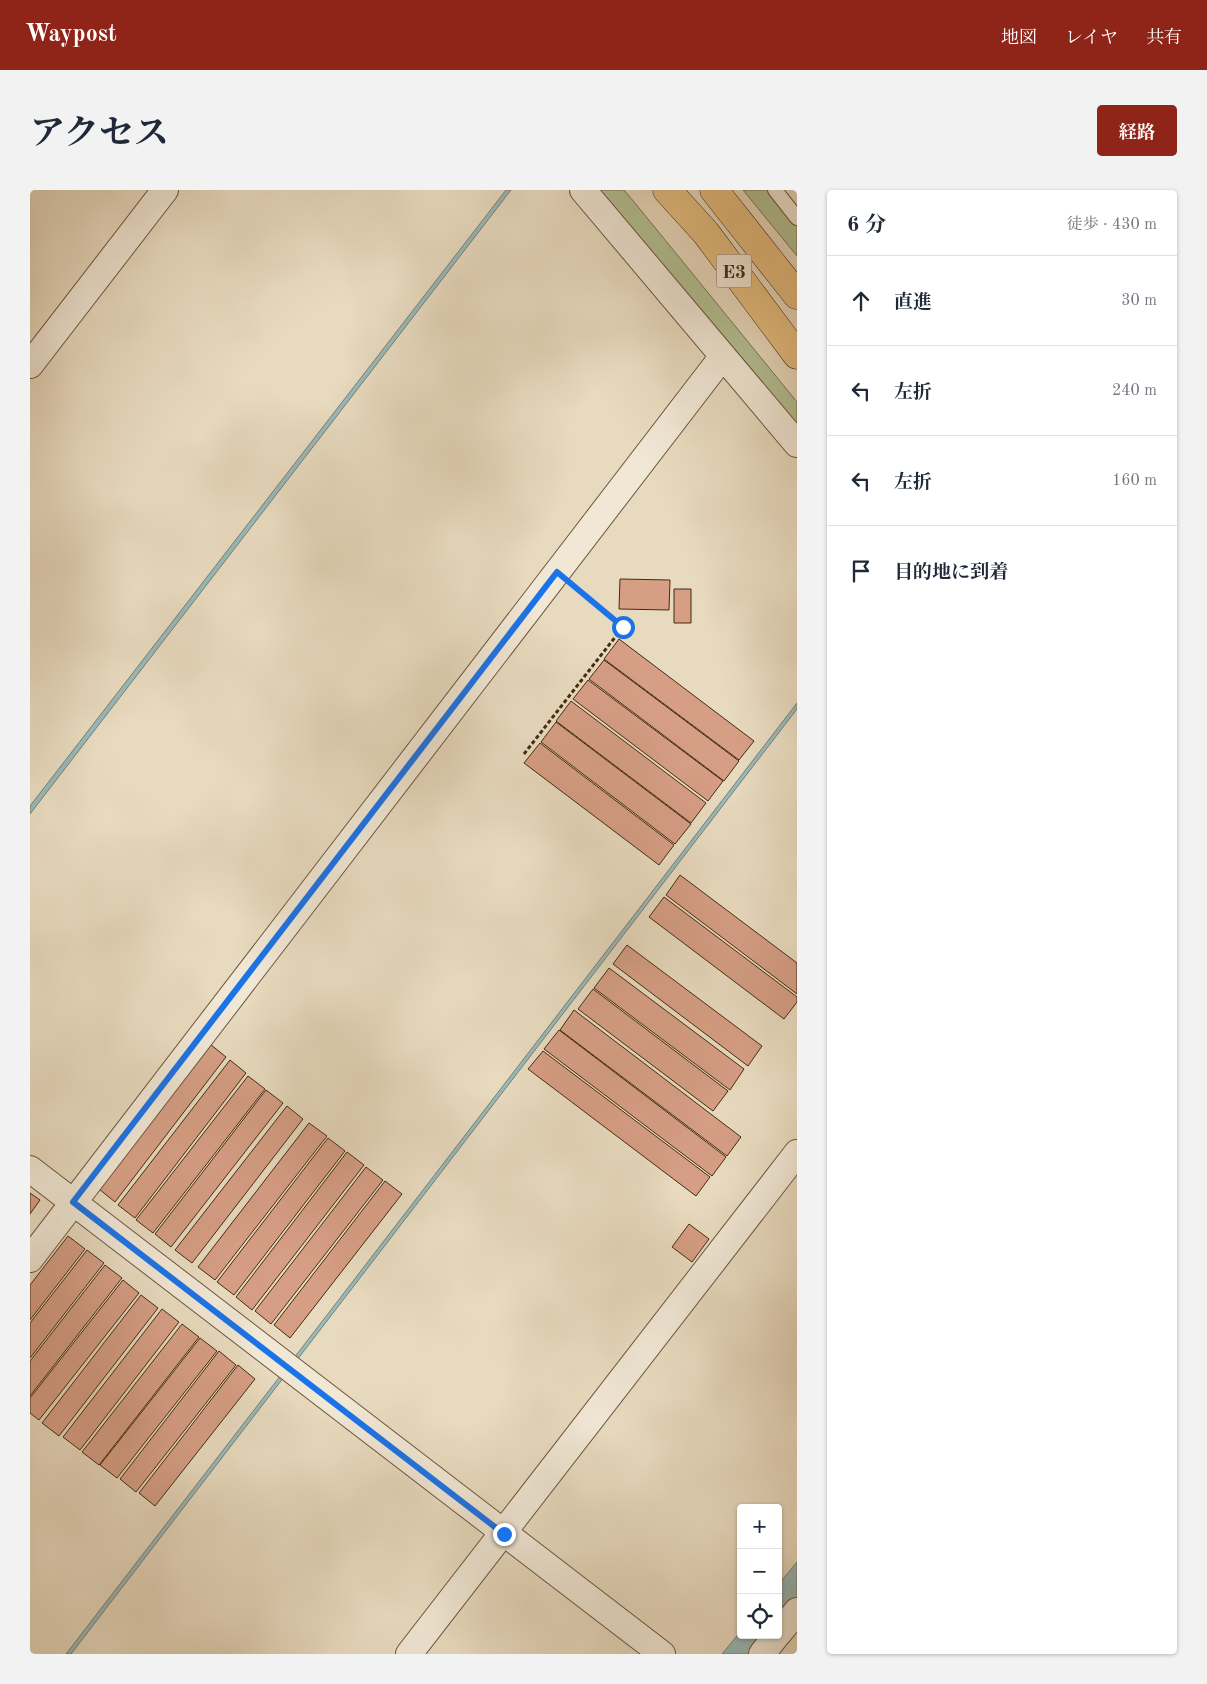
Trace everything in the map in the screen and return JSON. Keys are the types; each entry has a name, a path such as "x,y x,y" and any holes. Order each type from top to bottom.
{"highway":[{"name":"E3","path":"667,190 706,233 797,356"},
{"name":"E3","path":"714,190 797,295"}],"street":[{"path":"30,365 165,190"},
{"path":"583,190 797,444"},
{"path":"30,1259 723,356"},
{"path":"409,1654 504,1534 797,1153"},
{"path":"30,1169 662,1654"},
{"path":"782,1629 797,1611"},
{"path":"762,1654 774,1639"}],"lane":[{"path":"774,190 797,218"}],"path":[{"path":"524,754 623,627 557,572"}],"green space":[{"path":"597,190 624,190 635,203 797,402 797,429"},
{"path":"743,190 770,190 797,222 797,256"}],"water":[{"path":"506,190 511,190 30,814 30,806"},
{"path":"797,703 797,709 297,1360 294,1358"},
{"path":"281,1375 284,1377 71,1654 66,1654"},
{"path":"797,1562 797,1598 782,1616 782,1594 782,1580"},
{"path":"737,1636 737,1639 764,1639 752,1654 722,1654"}],"building":[{"path":"620,579 670,580 669,610 619,609"},
{"path":"674,589 691,589 691,623 674,623"},
{"path":"619,639 754,741 739,760 604,659"},
{"path":"604,660 739,761 724,781 589,679"},
{"path":"588,680 723,781 708,801 573,699"},
{"path":"571,701 706,803 691,823 556,721"},
{"path":"556,722 691,824 675,844 541,742"},
{"path":"540,743 674,845 659,865 524,763"},
{"path":"680,875 797,963 797,994 666,895"},
{"path":"664,897 797,997 797,1002 784,1019 649,917"},
{"path":"627,945 762,1046 748,1066 613,964"},
{"path":"609,968 744,1069 730,1090 594,988"},
{"path":"593,989 728,1091 713,1111 578,1009"},
{"path":"574,1010 741,1137 727,1156 560,1030"},
{"path":"559,1030 726,1157 712,1176 544,1049"},
{"path":"210,1044 226,1057 115,1202 99,1189"},
{"path":"543,1051 710,1177 696,1196 528,1069"},
{"path":"230,1060 246,1073 135,1218 118,1205"},
{"path":"248,1076 265,1089 153,1233 136,1220"},
{"path":"266,1090 283,1103 171,1247 155,1234"},
{"path":"287,1106 303,1119 192,1263 175,1250"},
{"path":"309,1123 327,1136 215,1280 198,1267"},
{"path":"328,1138 345,1151 234,1295 217,1282"},
{"path":"347,1152 364,1165 252,1310 236,1297"},
{"path":"366,1167 383,1180 271,1324 255,1311"},
{"path":"385,1181 402,1194 290,1338 274,1325"},
{"path":"30,1193 40,1200 30,1214"},
{"path":"689,1224 709,1239 692,1262 672,1247"},
{"path":"68,1236 85,1249 30,1320 30,1285"},
{"path":"87,1250 104,1263 30,1358 30,1323"},
{"path":"105,1265 122,1278 30,1396 30,1361"},
{"path":"123,1280 139,1293 39,1420 30,1413 30,1398"},
{"path":"141,1295 158,1308 59,1436 42,1423"},
{"path":"162,1309 179,1322 80,1450 63,1437"},
{"path":"182,1324 199,1337 99,1465 82,1452"},
{"path":"200,1338 217,1351 117,1478 100,1465"},
{"path":"219,1351 236,1365 136,1492 120,1479"},
{"path":"238,1365 255,1379 155,1506 139,1493"}],"route":[{"path":"504,1534 73,1202 557,572 623,627"}]}
